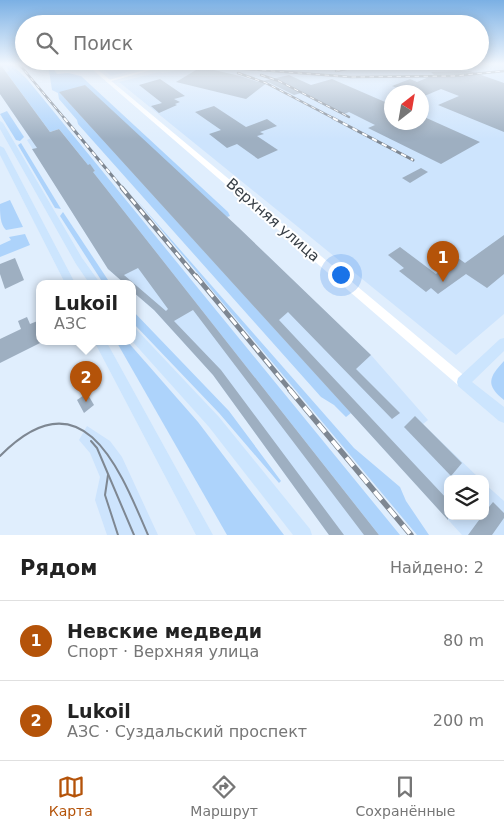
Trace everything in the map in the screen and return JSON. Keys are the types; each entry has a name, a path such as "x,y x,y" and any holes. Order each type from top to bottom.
{"main road":[{"path":"0,123 79,261 93,280"},
{"path":"0,148 68,280"},
{"path":"136,337 214,422 304,535"},
{"path":"462,382 504,343"},
{"path":"102,345 206,535"},
{"name":"Верхняя улица","path":"462,382 504,416"}],"street":[{"name":"Верхняя улица","path":"116,89 462,382"}],"shaded area":[{"path":"0,89 18,89 50,132 44,133 90,164 94,172 379,535 329,535 213,375 154,310 136,294 136,280 121,280 108,269 27,140 37,135 30,138 0,94"},
{"path":"18,89 35,89 400,535 379,535 93,172 95,171 59,129 50,132"},
{"path":"95,89 228,212 230,216 227,217 60,93 351,413 346,417 334,405 321,397 78,124 77,120 59,99 58,93 52,90"},
{"path":"128,89 384,89 384,130 429,130 429,89 504,89 504,314 456,355"},
{"path":"59,93 239,229 371,355 428,420 423,424 476,475 444,475 444,515"},
{"path":"7,111 24,137 20,141 16,140 0,114"},
{"path":"21,143 61,209 55,208 18,145"},
{"path":"133,196 354,448 400,487 406,501 429,535 417,535"},
{"path":"10,200 23,227 6,230 1,222 0,204"},
{"path":"63,212 108,280 101,280 60,216"},
{"path":"25,234 30,245 0,257 0,245 11,240 9,237"},
{"path":"136,314 229,411 281,481 279,483 219,413 136,326"},
{"path":"118,345 131,345 198,422 284,535 227,535"},
{"path":"504,361 504,400 494,390 491,381 492,376"},
{"path":"87,426 110,441 122,457 158,535 107,535 95,500 100,477 90,453 79,440"},
{"path":"489,488 504,501 504,535 462,535 448,520 489,520"}],"building":[{"path":"0,89 18,89 50,132 59,129 88,165 90,164 95,171 93,172 379,535 364,535 193,310 174,321 221,370 344,535 329,535 213,375 154,310 136,294 136,285 166,311 168,309 138,268 124,275 130,280 121,280 108,269 32,149 37,148 0,94"},
{"path":"70,89 89,89 238,227 371,355 356,369 400,413 392,419 288,312 279,320 444,496 444,516 59,92"},
{"path":"144,89 175,89 185,96 174,99 180,102 159,113 151,106 162,103"},
{"path":"205,89 259,89 246,99"},
{"path":"282,89 355,89 384,102 384,130 429,130 429,119 480,142 441,164 368,128 375,125 349,112 344,114 301,93 294,95"},
{"path":"429,89 504,89 504,132 438,105 459,96 441,89 429,94"},
{"path":"214,106 246,127 267,119 277,126 260,132 264,134 257,136 278,150 258,159 237,144 227,148 209,134 221,130 195,112"},
{"path":"421,168 428,172 410,183 402,178"},
{"path":"504,235 504,274 487,288 466,274 438,294 431,288 426,292 399,271 404,268 388,255 400,247 436,274 458,258 465,263"},
{"path":"15,258 24,280 5,289 0,274 0,264"},
{"path":"27,317 30,324 36,322 36,345 0,363 0,339 21,329 18,321"},
{"path":"87,393 94,405 84,413 77,400"},
{"path":"415,416 462,463 450,475 404,427"},
{"path":"493,502 504,513 504,518 492,535 468,535 479,520 489,520 489,507"}],"tram line":[{"path":"0,456 29,433 54,424 75,427 94,439 110,458 124,482 148,535"},
{"path":"91,441 97,448 134,535"},
{"path":"108,475 105,495 118,535"}],"railway":[{"path":"40,89 65,119"},
{"path":"277,89 335,119"},
{"path":"294,89 349,117"},
{"path":"64,118 123,189"},
{"path":"333,118 413,160"},
{"path":"122,188 197,278"},
{"path":"196,276 291,391"},
{"path":"290,390 411,535"}],"place":[{"name":"Невские медведи","path":"443,282"},
{"name":"Lukoil","path":"86,402"}]}
